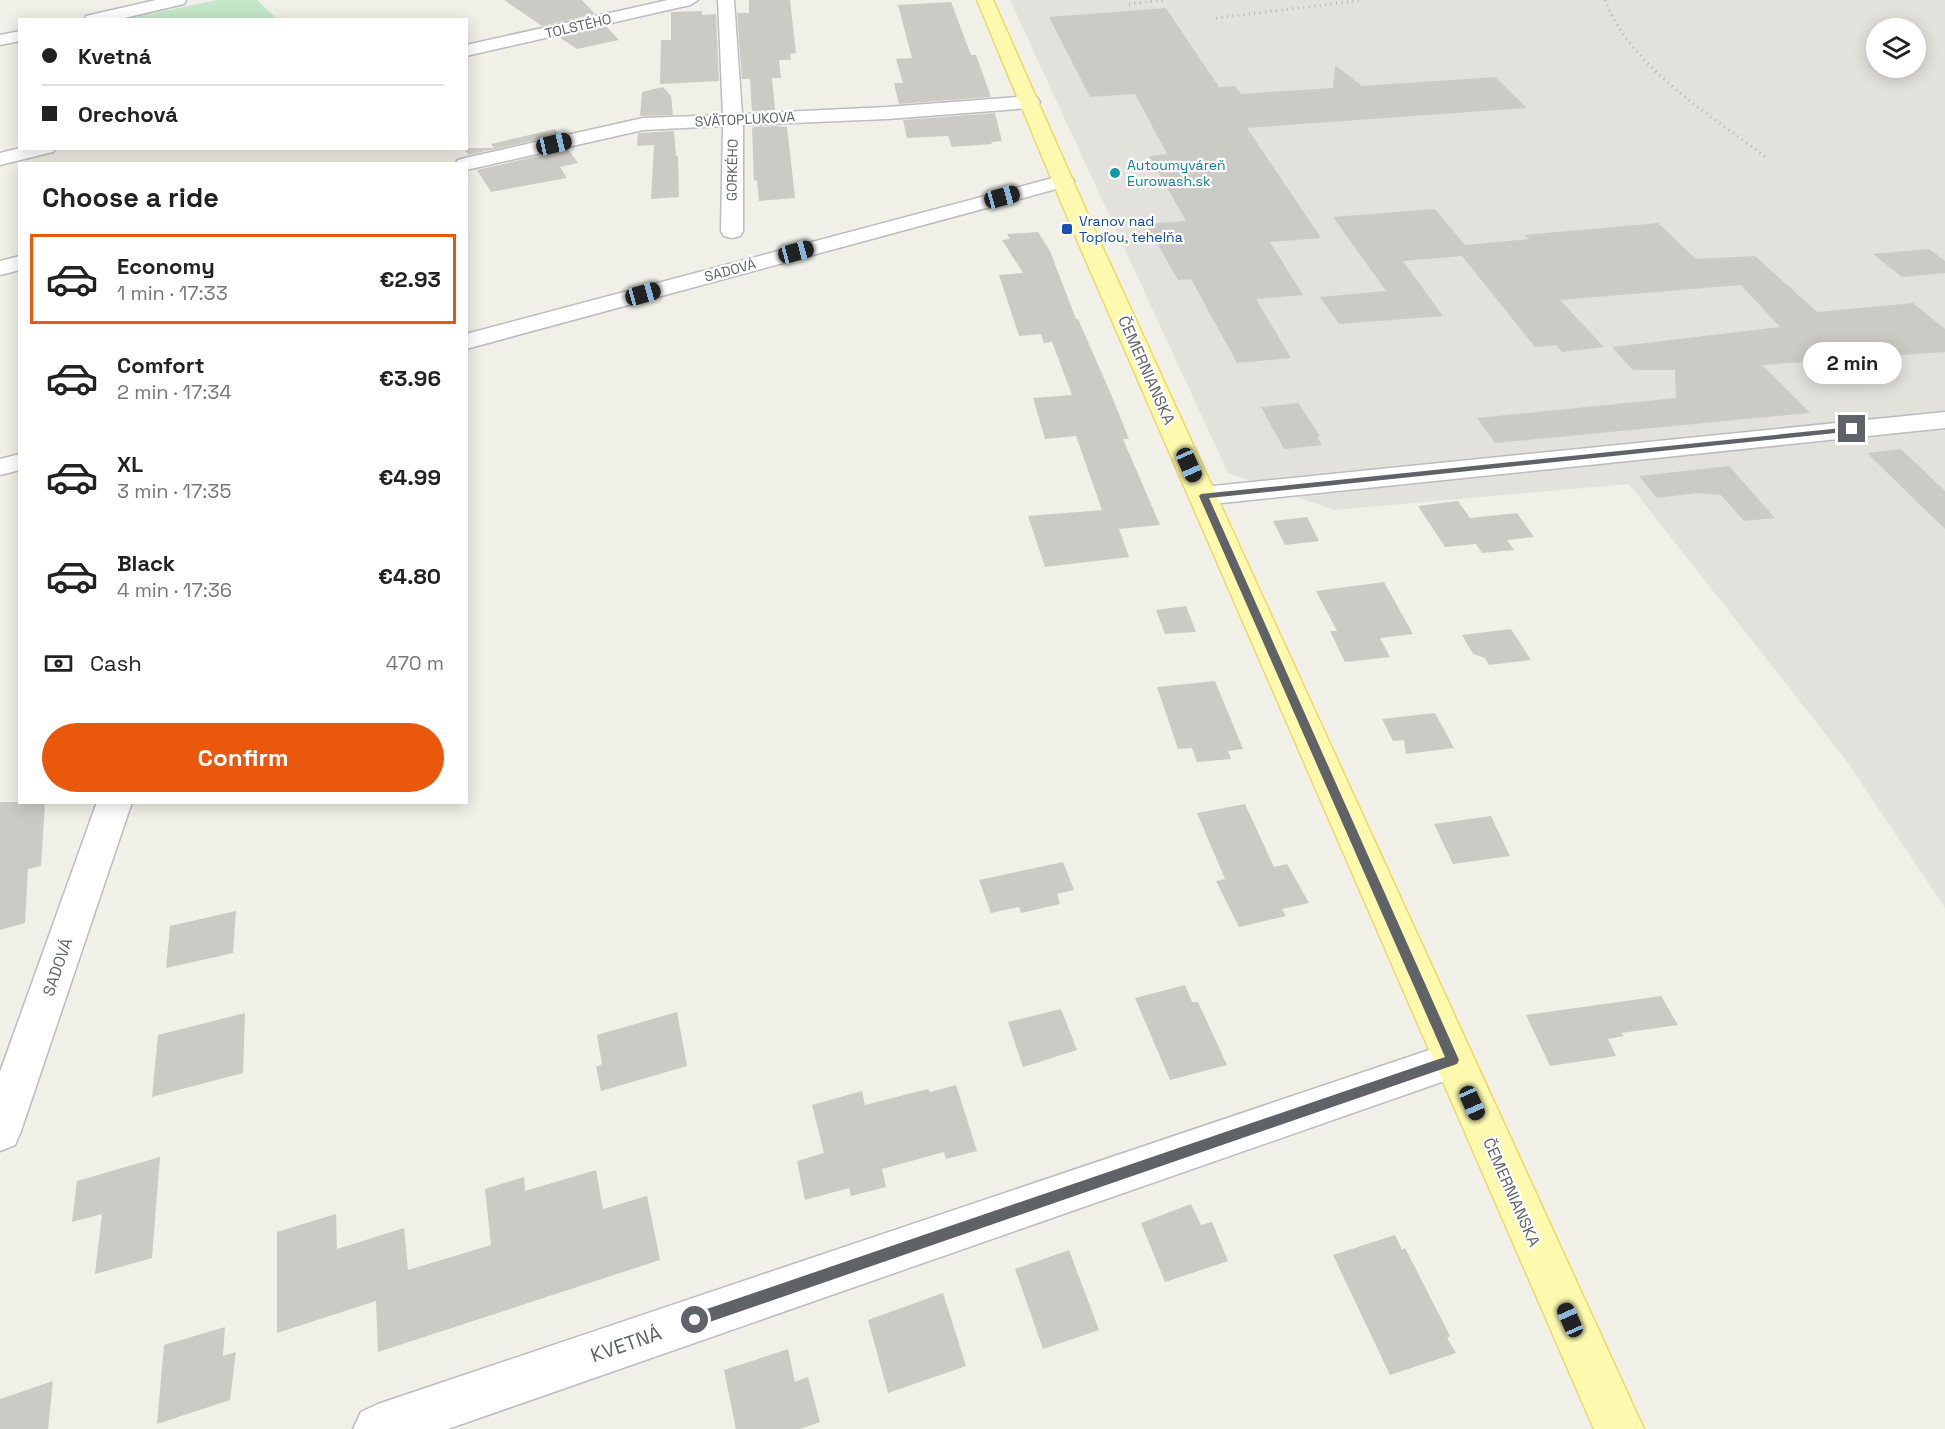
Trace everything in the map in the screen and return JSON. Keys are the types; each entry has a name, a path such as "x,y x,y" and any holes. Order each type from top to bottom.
{"main road":[{"name":"ČEMERNIANSKA","path":"985,0 1453,1060 1619,1429"}],"street":[{"path":"101,18 178,0"},
{"name":"TOLSTÉHO","path":"468,51 690,0"},
{"name":"GORKÉHO","path":"726,0 733,120 732,231"},
{"path":"0,40 18,36"},
{"name":"SVÄTOPLUKOVA","path":"468,163 643,124 886,113 1030,102"},
{"path":"0,159 38,150"},
{"name":"SADOVÁ","path":"468,341 1064,181"},
{"path":"0,268 18,264"},
{"path":"1203,496 1945,420"},
{"path":"0,467 18,462"},
{"name":"SADOVÁ","path":"0,1131 114,804"},
{"name":"KVETNÁ","path":"378,1429 1453,1060"}],"shaded area":[{"path":"1010,0 1945,0 1945,908 1846,760 1629,484 1334,510 1228,473"}],"green space":[{"path":"217,0 257,0 276,18 132,18"}],"building":[{"path":"504,0 582,0 595,14 542,26"},
{"path":"749,0 790,0 796,53 790,54 791,60 779,60 781,78 772,78 775,110 752,111 750,79 742,79 737,13 749,13"},
{"path":"951,2 971,55 976,55 991,97 899,104 894,83 903,83 896,59 912,58 898,5"},
{"path":"1166,8 1219,87 1235,86 1241,94 1333,88 1335,65 1362,86 1495,77 1527,108 1247,128 1321,238 1270,242 1303,295 1256,299 1291,358 1237,363 1191,279 1178,280 1146,224 1186,221 1149,156 1167,154 1135,94 1090,97 1049,17"},
{"path":"702,11 702,15 716,14 719,81 660,84 661,40 671,40 671,12"},
{"path":"606,26 619,40 577,49 559,37"},
{"path":"663,87 671,96 673,115 640,116 642,92"},
{"path":"995,113 1002,141 991,142 992,144 952,147 948,136 907,138 903,120"},
{"path":"753,127 787,127 795,198 759,201 757,180 754,181 752,129"},
{"path":"555,129 559,135 468,155 465,150 494,148 491,144"},
{"path":"674,131 676,156 678,156 679,197 651,199 654,145 637,146 638,133"},
{"path":"568,149 578,163 560,167 567,178 491,192 477,170"},
{"path":"1435,209 1465,245 1529,239 1524,235 1658,223 1696,259 1755,256 1817,312 1913,303 1945,329 1945,352 1762,365 1810,413 1495,443 1477,418 1676,398 1675,370 1633,370 1612,347 1780,327 1741,285 1560,300 1604,347 1562,352 1556,345 1535,347 1462,256 1403,261 1443,316 1339,324 1320,297 1386,291 1333,217"},
{"path":"1038,232 1050,251 1076,319 1078,319 1110,392 1129,439 1123,439 1160,525 1119,529 1129,557 1045,567 1028,516 1102,510 1076,436 1045,439 1033,398 1072,395 1052,342 1044,343 1041,334 1019,336 999,275 1023,273 1002,240 1010,239 1007,234"},
{"path":"1929,249 1945,261 1945,273 1902,277 1873,254"},
{"path":"1298,403 1320,436 1317,437 1322,445 1284,449 1261,407"},
{"path":"1901,449 1945,491 1945,529 1867,453"},
{"path":"1729,466 1775,518 1744,521 1721,495 1698,493 1657,498 1639,476"},
{"path":"1458,501 1470,518 1517,513 1534,537 1507,540 1514,550 1482,553 1476,544 1445,547 1418,506"},
{"path":"1307,517 1319,541 1285,545 1273,521"},
{"path":"1384,582 1413,634 1380,638 1390,657 1345,662 1330,631 1337,631 1316,591"},
{"path":"1186,606 1196,632 1165,634 1156,610"},
{"path":"1511,629 1531,660 1489,665 1485,658 1473,654 1462,635"},
{"path":"1215,681 1243,749 1228,751 1231,759 1197,762 1192,748 1178,749 1157,687"},
{"path":"1435,713 1454,748 1406,754 1404,740 1393,741 1382,719"},
{"path":"0,802 45,804 41,866 28,869 25,923 0,930"},
{"path":"1245,804 1274,867 1287,864 1309,903 1282,909 1286,916 1239,927 1216,881 1225,879 1197,813"},
{"path":"1491,816 1510,856 1453,864 1434,824"},
{"path":"1063,862 1074,890 1057,894 1060,904 1021,913 1019,907 991,913 979,880"},
{"path":"236,911 233,953 166,968 170,926"},
{"path":"1185,985 1192,1002 1198,1002 1227,1065 1170,1080 1135,998"},
{"path":"1661,996 1678,1025 1621,1033 1624,1036 1608,1039 1616,1056 1550,1066 1526,1015"},
{"path":"1061,1009 1077,1050 1023,1067 1008,1022"},
{"path":"677,1012 687,1066 601,1091 596,1067 602,1064 597,1035"},
{"path":"245,1013 243,1073 152,1097 158,1035"},
{"path":"956,1085 977,1151 946,1159 944,1152 882,1169 886,1187 851,1196 849,1188 805,1200 797,1161 824,1153 812,1105 862,1091 865,1105 928,1089 930,1092"},
{"path":"160,1157 152,1258 95,1274 102,1214 72,1222 77,1181"},
{"path":"596,1170 603,1209 647,1196 660,1260 378,1352 376,1301 277,1333 277,1232 336,1214 337,1249 404,1228 408,1270 491,1245 485,1189 524,1177 525,1191"},
{"path":"1191,1204 1201,1225 1212,1222 1228,1261 1165,1282 1141,1223"},
{"path":"1395,1235 1402,1250 1405,1248 1450,1336 1447,1338 1456,1353 1390,1375 1333,1255"},
{"path":"1069,1250 1099,1330 1043,1349 1015,1269"},
{"path":"943,1293 966,1366 888,1393 868,1320"},
{"path":"225,1327 223,1356 236,1352 230,1400 157,1424 164,1345"},
{"path":"788,1349 795,1382 808,1377 820,1422 800,1429 736,1429 724,1370"},
{"path":"53,1381 48,1429 0,1429 0,1399"}],"railway":[{"path":"1129,4 1164,0"},
{"path":"1216,18 1363,0"},
{"path":"1605,0 1617,24 1633,47 1653,68 1698,107 1767,158"}],"place":[{"name":"Autoumyváreň Eurowash.sk","path":"1115,173"},
{"name":"Vranov nad Topľou, tehelňa","path":"1067,229"}],"route":[{"path":"695,1320 1453,1060 1203,496 1852,429"}]}
